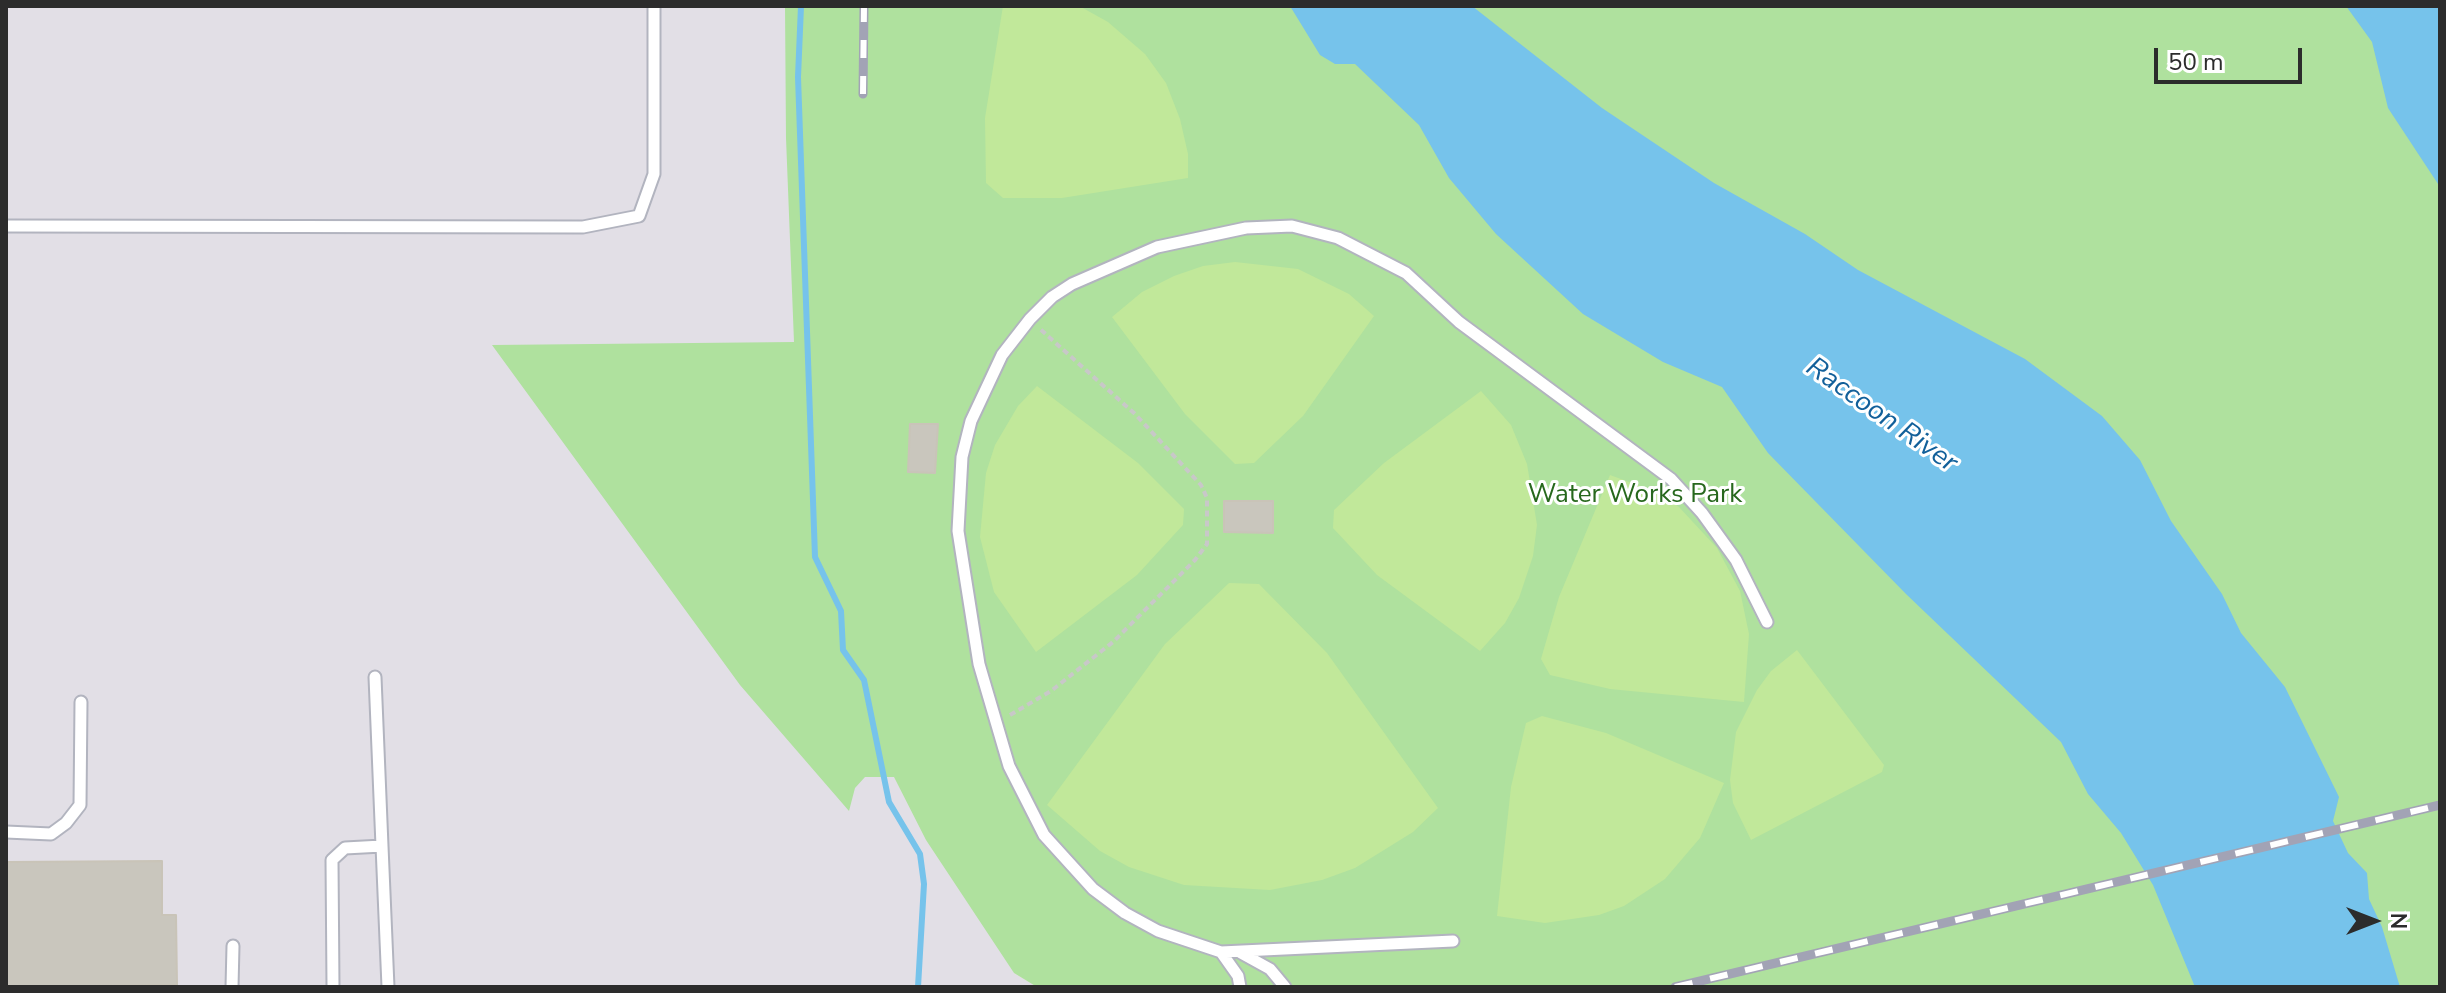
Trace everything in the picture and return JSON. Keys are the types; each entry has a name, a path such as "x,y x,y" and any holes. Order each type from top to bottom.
{"lane":[{"path":"6,226 583,227 639,216 654,174 654,6"},
{"path":"1453,941 1221,952 1158,931 1125,913 1067,864 1024,801 996,722 977,649 958,531 957,494 962,457 985,386 1002,355 1030,319 1052,297 1072,284 1112,264 1172,243 1246,228 1292,226 1338,238 1406,273 1459,322 1671,479 1702,513 1736,560 1767,622"},
{"path":"375,677 388,987"},
{"path":"6,832 51,834 66,823 80,805 81,702"},
{"path":"333,987 332,860 345,848 382,846"},
{"path":"232,987 233,946"},
{"path":"1221,952 1238,976 1240,987"},
{"path":"1237,952 1270,969 1285,987"}],"path":[{"path":"996,722 1051,691 1082,668 1195,560 1207,544 1207,498 1201,485 1135,414 1030,319"}],"shaded area":[{"path":"6,6 836,6 1014,973 1037,987 6,987"}],"green space":[{"name":"Water Works Park","path":"785,6 2440,6 2440,987 1037,987 1014,973 926,840 894,777 865,777 855,788 849,811 740,685 492,345 794,342 786,138"},
{"path":"1003,6 1081,7 1108,22 1145,54 1166,83 1180,119 1188,154 1188,178 1062,198 1003,198 986,183 985,118"},
{"path":"1235,262 1298,269 1349,294 1374,316 1303,416 1254,463 1235,464 1185,414 1112,317 1142,292 1174,276 1203,266"},
{"path":"1037,386 1138,463 1184,509 1183,525 1137,575 1036,652 994,592 980,537 986,473 995,445 1018,406"},
{"path":"1481,391 1511,425 1527,464 1537,525 1533,556 1519,598 1505,623 1480,651 1377,575 1333,528 1334,510 1384,463"},
{"path":"1610,475 1659,493 1679,507 1717,548 1740,591 1749,634 1744,702 1610,689 1550,675 1541,659 1559,597"},
{"path":"1229,583 1259,584 1327,653 1438,808 1413,832 1355,868 1322,880 1270,890 1184,885 1129,867 1100,851 1047,805 1165,644"},
{"path":"1797,650 1884,765 1882,772 1751,840 1733,803 1730,780 1736,732 1757,690 1771,671"},
{"path":"1542,716 1606,733 1724,783 1700,838 1665,879 1624,906 1599,915 1545,923 1497,916 1511,787 1526,723"}],"water":[{"name":"Raccoon River","path":"1290,6 1472,6 1602,108 1714,183 1805,234 1858,270 2025,359 2102,416 2140,460 2171,521 2222,594 2241,633 2285,687 2339,797 2333,821 2348,853 2367,873 2369,899 2382,927 2400,987 2195,987 2153,885 2121,833 2088,794 2061,742 1906,594 1768,453 1722,387 1663,362 1583,314 1496,234 1449,178 1419,125 1355,64 1335,64 1320,55"},
{"path":"2346,6 2440,6 2440,187 2388,108 2372,42"}],"building":[{"path":"910,424 938,424 935,473 908,472"},
{"path":"1224,501 1273,501 1273,533 1224,532"},
{"path":"162,861 162,915 176,915 177,985 6,987 6,862"}],"waterway":[{"path":"801,6 798,77 815,557 841,611 843,650 864,680 889,802 920,854 924,884 918,987"}],"railway":[{"path":"863,94 864,6"},
{"path":"1675,987 2440,805"}]}
